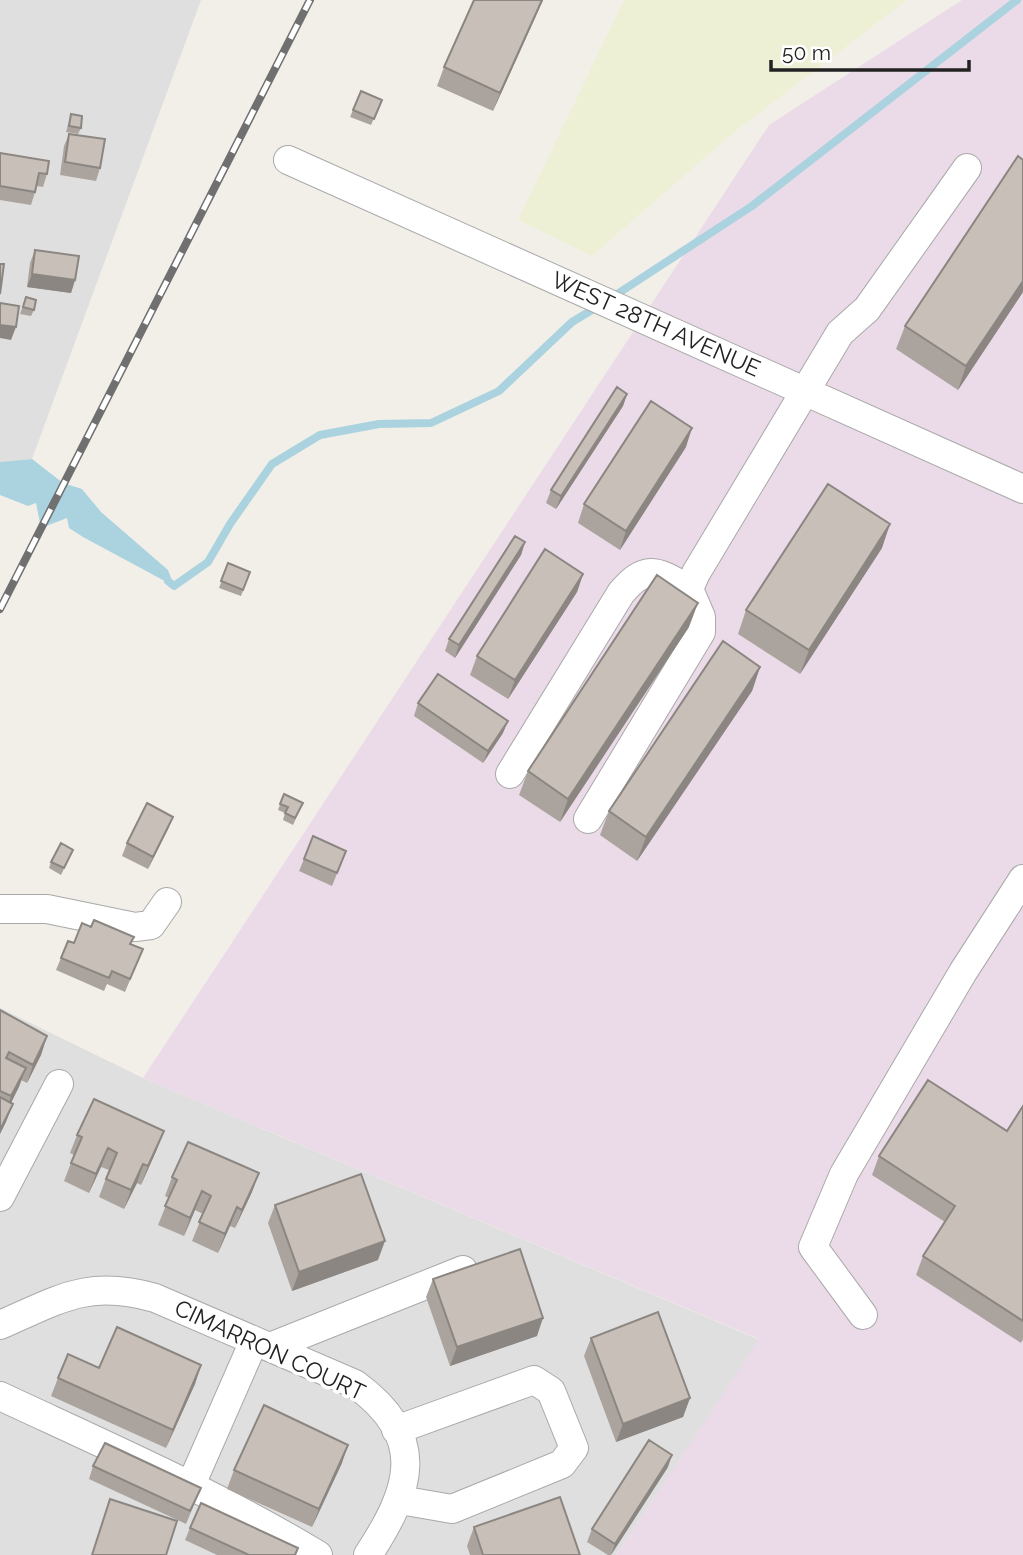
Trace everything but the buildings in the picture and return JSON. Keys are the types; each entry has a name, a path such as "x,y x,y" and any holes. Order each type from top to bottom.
{"street":[{"name":"WEST 28TH AVENUE","path":"288,160 1023,489"},
{"path":"690,589 696,573 839,334 867,309 967,167"},
{"path":"510,774 621,593 633,579 646,572 658,572 690,589 701,617 701,632 588,819"},
{"path":"863,1315 813,1247 844,1174 963,972 1023,879"},
{"path":"0,909 47,909 135,927 151,925 167,902"},
{"path":"0,1197 59,1084"},
{"path":"190,1487 262,1344 463,1270"},
{"name":"CIMARRON COURT","path":"0,1325 73,1293 94,1289 125,1289 155,1298 355,1384 375,1399 396,1430 405,1466 400,1500 368,1555"},
{"path":"396,1430 534,1380 551,1391 574,1448 562,1464 452,1509 400,1500"},
{"path":"0,1396 190,1487 318,1555"}],"shaded area":[{"path":"0,0 201,0 32,459 0,462"},
{"path":"962,0 1023,0 1023,1555 616,1555 759,1339 143,1078 769,125"},
{"path":"0,1008 143,1078 760,1340 616,1555 0,1555"}],"green space":[{"path":"624,0 907,0 732,134 592,256 518,220"}],"water":[{"path":"32,459 63,483 82,489 101,512 168,570 174,586 83,537 69,528 67,518 41,528 36,503 28,506 0,495 0,462"}],"waterway":[{"path":"611,298 752,206 1017,0"},
{"path":"168,581 174,586 208,562 230,524 272,464 320,435 379,424 431,423 499,391 572,322 597,307"}],"railway":[{"path":"0,609 310,0"}]}
